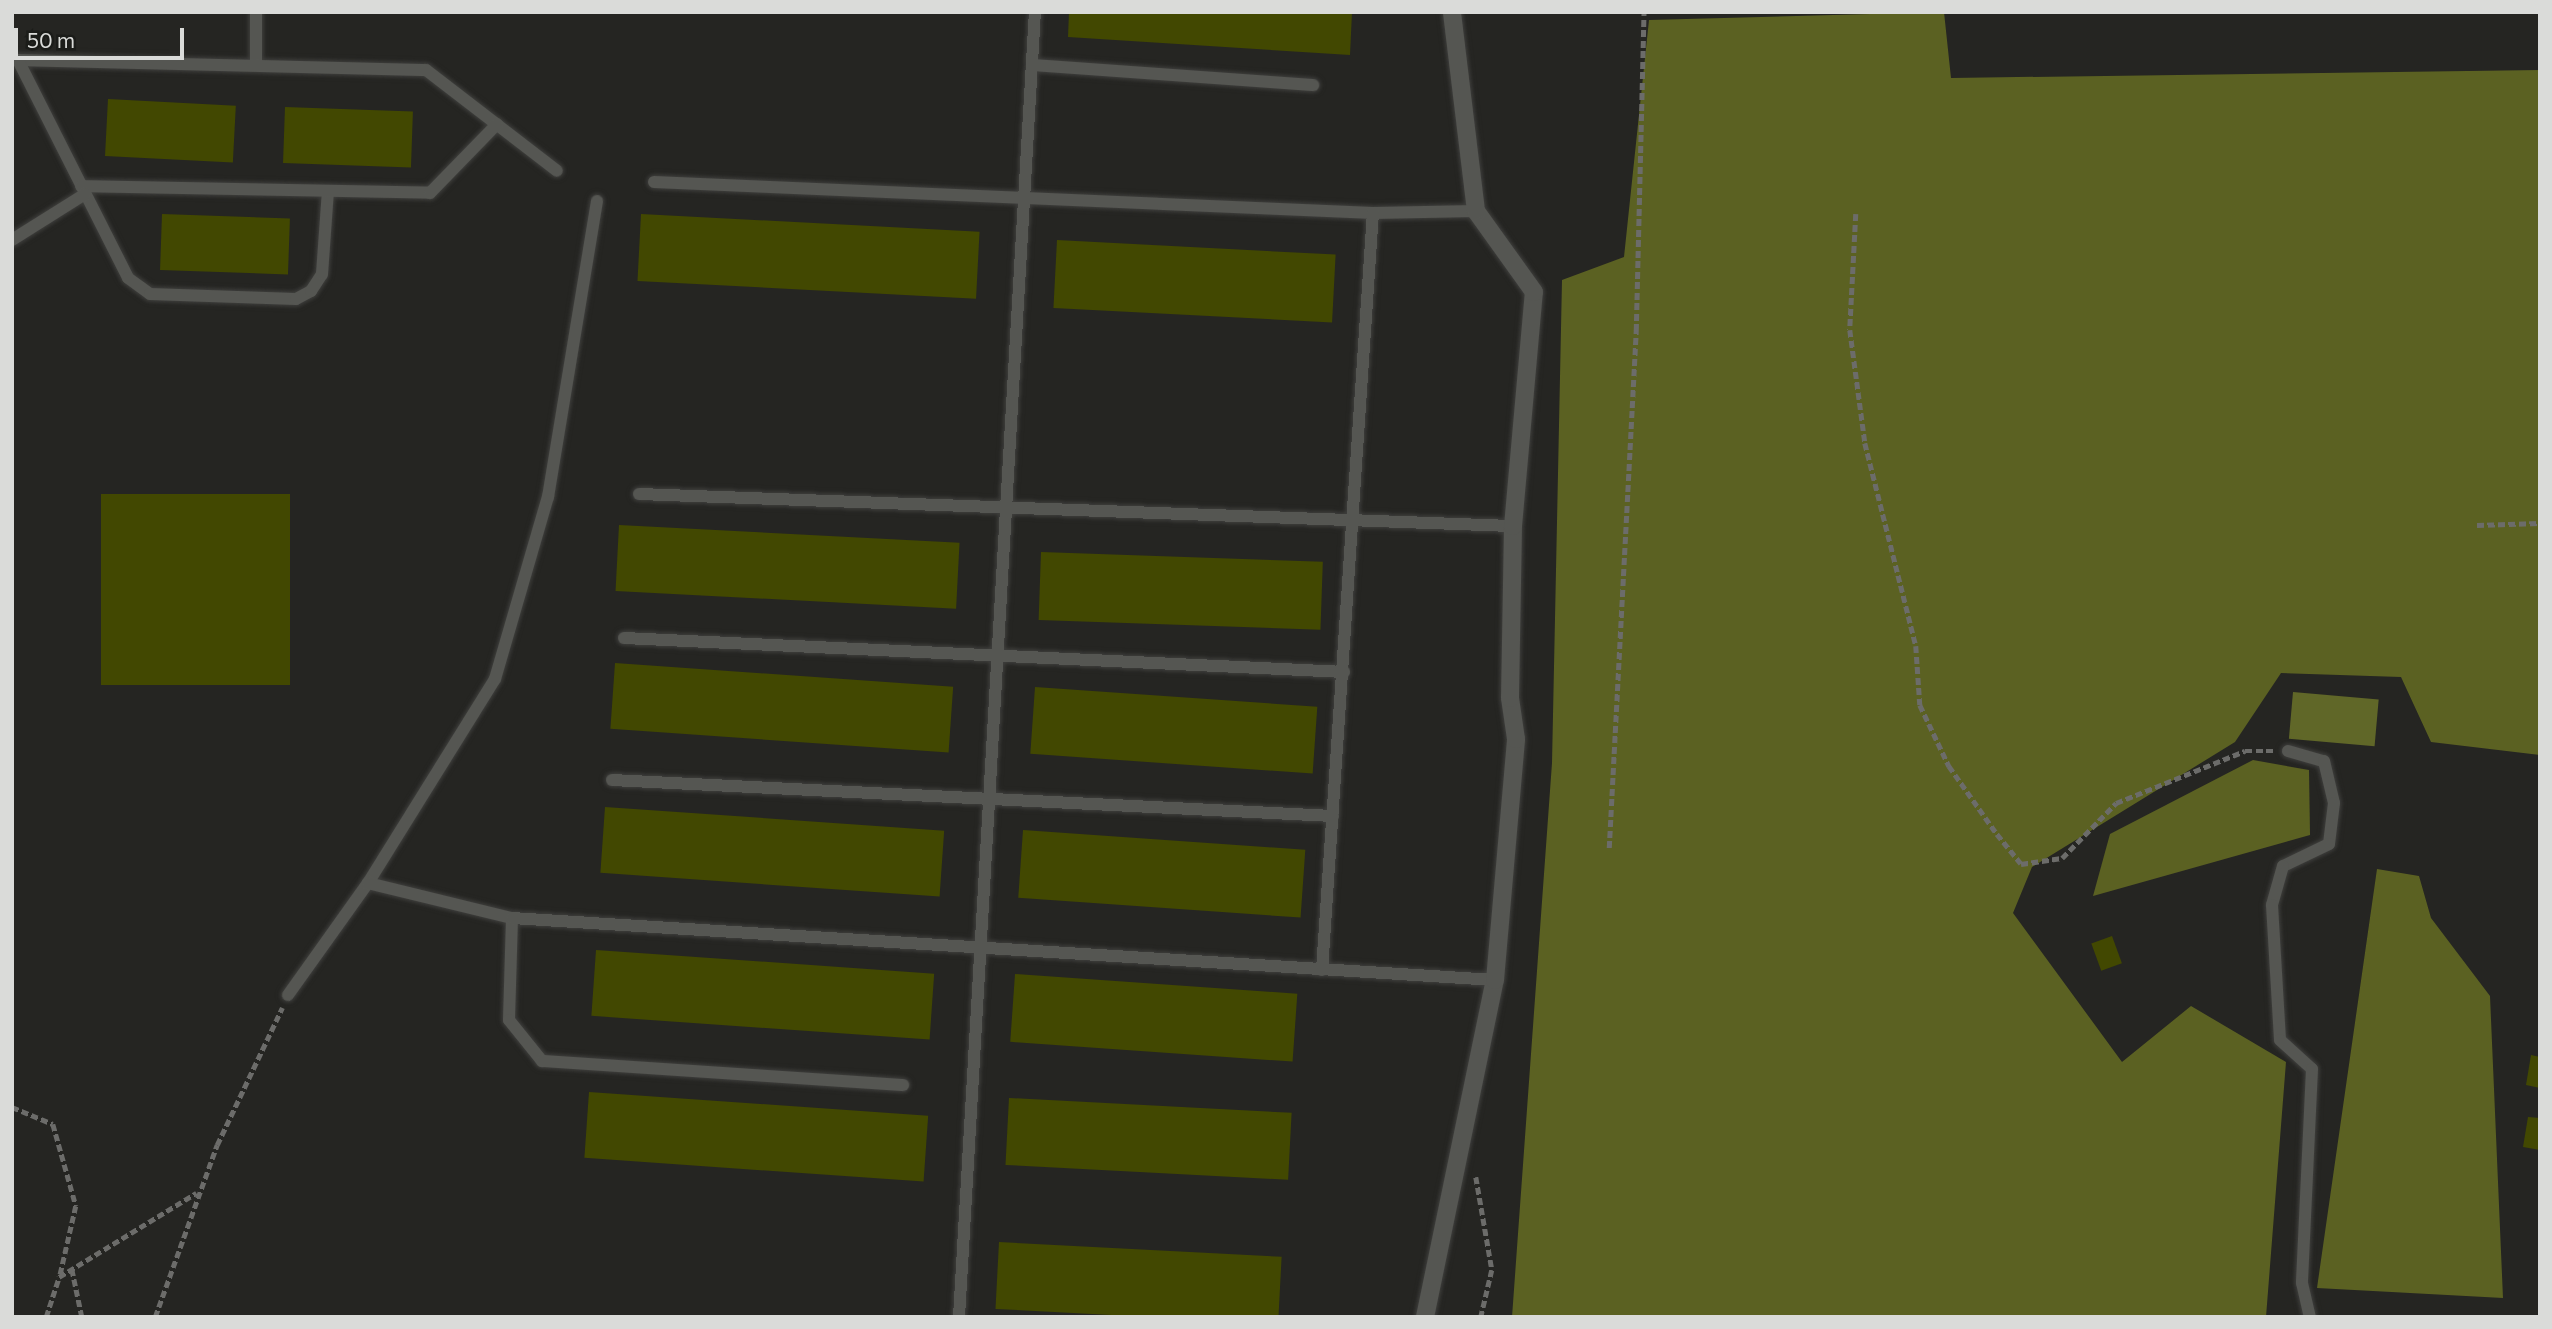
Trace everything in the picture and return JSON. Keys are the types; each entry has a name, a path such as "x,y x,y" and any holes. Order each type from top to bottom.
{"street":[{"path":"1425,1317 1495,980 1516,739 1510,698 1513,526 1535,292 1476,211 1452,12"}],"lane":[{"path":"256,12 256,65"},
{"path":"959,1317 978,949 1035,12"},
{"path":"328,191 322,274 312,291 296,299 150,294 128,278 15,60 426,70 557,171"},
{"path":"1032,65 1314,85"},
{"path":"14,235 83,190 430,193 497,124"},
{"path":"654,182 1022,200 1373,213 1476,211"},
{"path":"288,995 368,883 495,679 548,498 597,201"},
{"path":"1322,970 1356,525 1373,213"},
{"path":"639,494 1356,525 1513,526"},
{"path":"624,638 996,660 1344,672"},
{"path":"2288,751 2324,761 2334,803 2329,844 2283,866 2272,905 2280,1040 2312,1069 2302,1283 2310,1317"},
{"path":"612,780 1333,816"},
{"path":"368,883 512,918 1495,980"},
{"path":"512,918 509,1020 542,1060 903,1085"}],"path":[{"path":"1609,848 1636,331 1644,12"},
{"path":"1856,214 1850,330 1865,443 1916,646 1920,705 1949,766 2021,864 2063,858 2116,803 2245,751 2288,751"},
{"path":"2477,525 2540,523"},
{"path":"155,1317 198,1192 288,995"},
{"path":"12,1107 53,1124 76,1206 60,1277 46,1317"},
{"path":"1475,1174 1492,1270 1481,1317"},
{"path":"60,1277 198,1192"},
{"path":"72,1269 82,1317"}],"shaded area":[{"path":"1944,12 1951,78 2540,70 2540,755 2431,742 2401,677 2281,673 2235,742 2032,867 2013,913 2122,1062 2191,1006 2286,1062 2266,1317 1512,1317 1552,763 1562,280 1624,257 1649,20"},
{"path":"2293,692 2379,699 2375,746 2289,739"},
{"path":"2253,760 2309,770 2310,835 2093,896 2110,834"},
{"path":"2377,869 2419,876 2431,918 2490,996 2503,1298 2317,1288"}],"building":[{"path":"1069,12 1352,12 1350,55 1068,37"},
{"path":"108,99 236,106 233,163 105,156"},
{"path":"285,107 413,111 411,167 283,163"},
{"path":"162,214 290,218 288,274 160,270"},
{"path":"641,214 980,232 976,299 637,281"},
{"path":"1057,240 1336,255 1332,323 1053,308"},
{"path":"101,494 290,494 290,685 101,685"},
{"path":"619,525 960,543 956,609 616,591"},
{"path":"1041,552 1323,562 1320,630 1039,620"},
{"path":"615,663 953,687 949,752 610,729"},
{"path":"1035,687 1317,707 1313,774 1030,754"},
{"path":"605,807 944,831 940,897 600,873"},
{"path":"1023,830 1305,850 1301,918 1018,898"},
{"path":"2112,936 2122,963 2101,971 2091,944"},
{"path":"596,950 934,974 930,1039 591,1016"},
{"path":"1015,974 1297,994 1293,1062 1010,1042"},
{"path":"2531,1055 2540,1057 2540,1088 2526,1085"},
{"path":"589,1092 928,1116 924,1182 584,1158"},
{"path":"1009,1098 1292,1113 1288,1180 1005,1165"},
{"path":"2528,1117 2540,1118 2540,1150 2523,1147"},
{"path":"999,1242 1282,1257 1278,1317 1150,1317 995,1309"}]}
